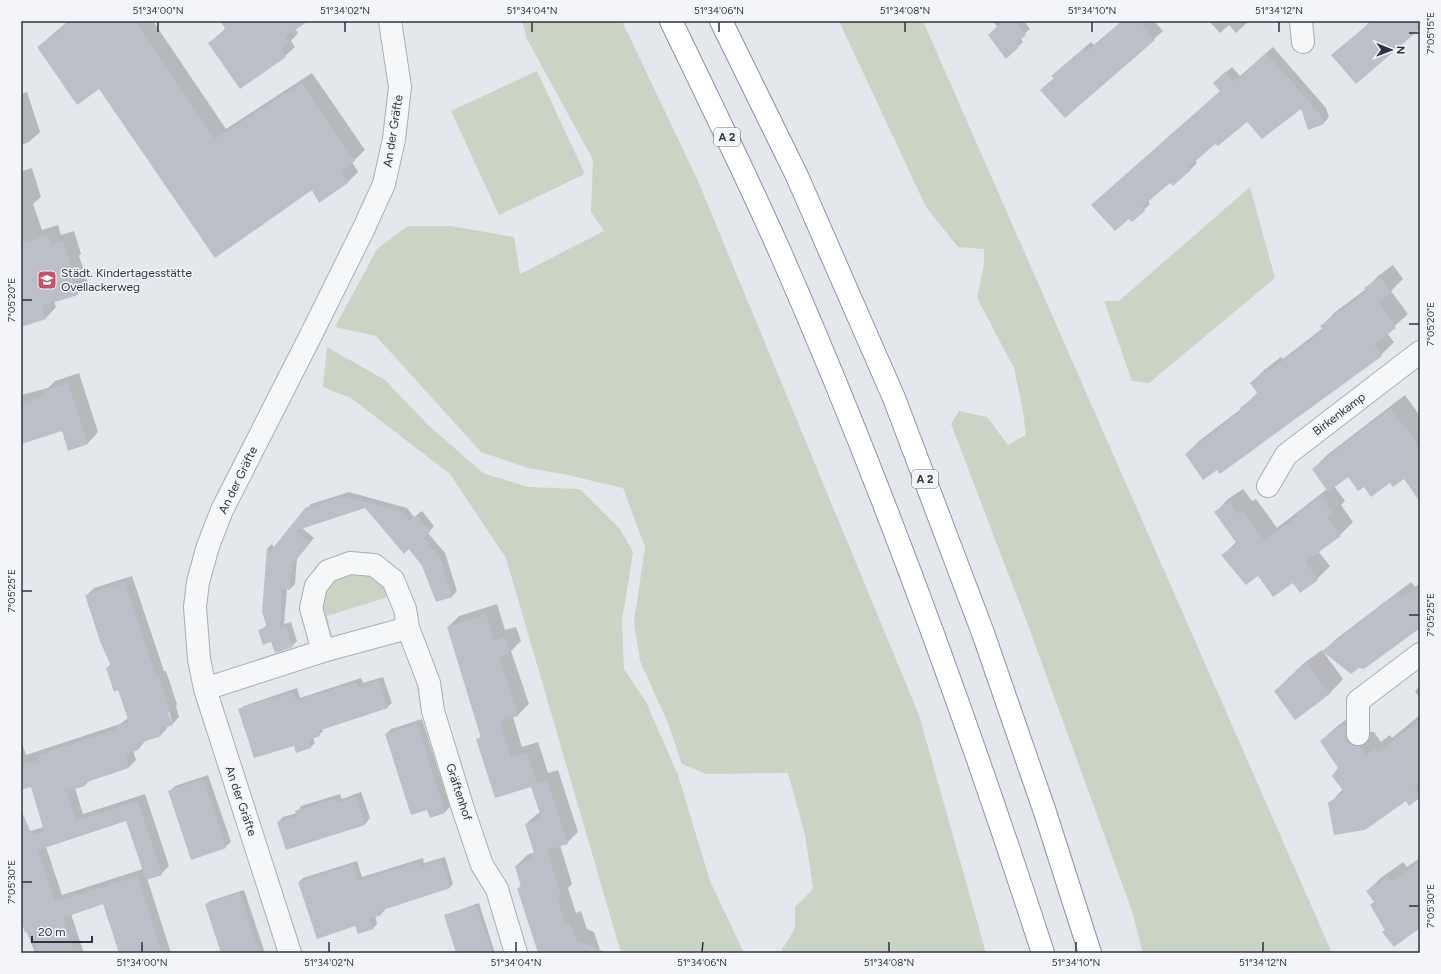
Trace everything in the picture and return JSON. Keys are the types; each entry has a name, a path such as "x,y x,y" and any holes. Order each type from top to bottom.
{"highway":[{"name":"A 2","path":"671,21 772,235 849,415 939,646 1004,833 1043,953"},
{"name":"A 2","path":"721,21 797,176 894,398 983,633 1045,812 1090,953"}],"street":[{"name":"An der Gräfte","path":"290,953 205,689 199,659 195,607 198,582 208,546 225,503 310,337 384,184 394,139 400,86 390,21"},
{"name":"Birkenkamp","path":"1268,486 1286,455 1420,352"},
{"name":"Gräftenhof","path":"323,651 311,608 316,586 328,571 350,563 374,565 392,580 405,609 408,628 429,684 433,710 463,809 482,865 497,889 516,953"},
{"path":"205,689 323,651 408,628"},
{"path":"1358,734 1358,701 1420,654"}],"green space":[{"path":"522,21 622,21 698,181 919,715 986,953 780,953 795,928 795,907 813,889 805,835 788,773 706,774 682,764 668,723 640,661 634,622 645,547 623,488 563,474 528,468 481,452 376,336 335,327 377,249 408,226 450,226 514,237 520,274 604,231 591,212 593,160 527,39"},
{"path":"839,21 923,21 1332,953 1143,953 1132,911 1032,636 951,424 959,411 987,417 1008,445 1026,435 1023,411 1014,368 977,298 984,265 984,249 958,247 926,207"},
{"path":"537,71 585,174 499,215 451,111"},
{"path":"1250,187 1275,278 1149,383 1132,381 1104,301 1119,301"},
{"path":"327,347 385,380 429,426 483,473 528,487 580,489 620,529 633,552 622,621 624,669 646,702 678,775 710,881 744,953 621,953 506,558 450,474 351,398 323,387"},
{"path":"350,571 381,579 398,614 395,616 388,597 327,616 332,636 329,637 323,616 323,594 331,582"}],"building":[{"path":"70,21 136,21 215,139 301,83 355,161 340,171 348,183 319,203 312,190 215,258 99,89 77,105 37,47 59,32 58,30"},
{"path":"220,21 308,21 285,37 289,43 281,49 286,57 240,89 208,43 226,30"},
{"path":"1003,21 1015,21 1026,35 1015,44 1019,47 1006,59 988,35"},
{"path":"1122,21 1139,21 1155,40 1065,118 1040,90 1054,78 1051,76 1083,49 1086,52"},
{"path":"1372,21 1420,21 1420,29 1356,84 1331,55"},
{"path":"1266,53 1320,114 1324,124 1308,130 1301,109 1262,139 1247,122 1218,146 1215,144 1189,167 1191,170 1173,186 1170,183 1142,207 1145,211 1132,222 1129,219 1115,231 1091,205 1220,91 1213,83 1225,72 1234,82"},
{"name":"Städt. Kindertagesstätte Ovellackerweg","path":"48,235 51,245 63,241 71,265 68,266 78,295 42,306 46,319 21,327 21,244"},
{"path":"1380,277 1391,293 1378,302 1396,328 1374,344 1382,356 1220,474 1217,470 1203,480 1185,454 1242,410 1240,408 1258,394 1250,383 1268,369 1269,371 1316,336 1323,329 1320,326 1367,291 1364,288"},
{"path":"68,383 88,444 68,451 62,431 21,444 21,403 44,395 43,391"},
{"path":"1391,408 1420,448 1420,502 1404,479 1393,487 1390,483 1371,497 1364,487 1358,491 1348,477 1328,492 1312,469"},
{"path":"344,496 402,512 409,521 417,515 430,532 424,538 440,558 453,597 436,602 422,566 409,549 404,554 365,508 295,531 310,543 292,564 290,590 281,589 280,628 286,626 293,647 275,653 271,642 263,645 258,630 267,627 262,612 267,547 269,553 305,508"},
{"path":"1320,496 1333,514 1328,518 1341,536 1305,562 1318,580 1300,593 1293,583 1273,597 1258,576 1246,585 1221,555 1237,544 1214,512 1230,501 1238,514 1243,511 1264,540 1298,516 1296,514"},
{"path":"124,582 157,678 159,677 170,712 168,713 173,725 159,730 161,736 136,744 138,750 125,755 129,768 84,783 85,786 66,792 76,821 138,801 162,875 146,880 126,821 38,850 55,902 137,876 162,953 119,953 103,904 63,918 74,953 38,953 30,931 25,933 21,920 21,810 32,835 44,831 31,787 21,790 21,765 39,760 37,756 117,729 116,726 129,722 118,690 114,692 106,668 111,666 100,641 85,595"},
{"path":"1420,586 1420,628 1364,669 1359,668 1351,674 1322,651 1398,593 1402,599"},
{"path":"486,614 494,641 505,637 510,653 499,657 518,716 500,722 511,757 527,752 537,784 547,780 568,844 547,850 561,896 557,898 565,923 570,922 576,940 608,953 538,953 517,888 521,887 515,866 533,860 531,854 534,853 525,824 542,819 531,787 495,798 476,739 481,738 447,627"},
{"path":"1307,663 1330,694 1295,720 1274,691 1290,679 1289,677"},
{"path":"379,680 388,708 318,731 320,736 309,740 311,748 296,753 294,746 254,758 238,709 293,692 296,701 356,682 358,687"},
{"path":"1420,720 1420,781 1414,785 1420,794 1420,798 1409,806 1406,801 1365,830 1334,835 1328,803 1344,792 1332,776 1338,768 1320,741 1343,724 1346,727 1347,741 1352,745 1360,746 1366,755 1375,748 1378,752"},
{"path":"417,724 445,813 430,818 427,810 411,815 385,734"},
{"path":"203,779 226,848 191,860 168,791"},
{"path":"356,797 365,825 286,850 277,822 296,816 295,811 335,799 337,803"},
{"path":"441,860 450,888 380,911 381,915 370,919 374,929 358,934 355,926 317,939 298,882 353,864 358,881 419,862 420,867"},
{"path":"1420,861 1420,928 1394,947 1382,932 1385,930 1370,905 1374,902 1366,891 1387,876 1392,881"},
{"path":"240,893 260,953 221,953 205,904"},
{"path":"476,905 492,953 456,953 444,915"}],"place":[{"name":"Städt. Kindertagesstätte Ovellackerweg","path":"47,280"}]}
